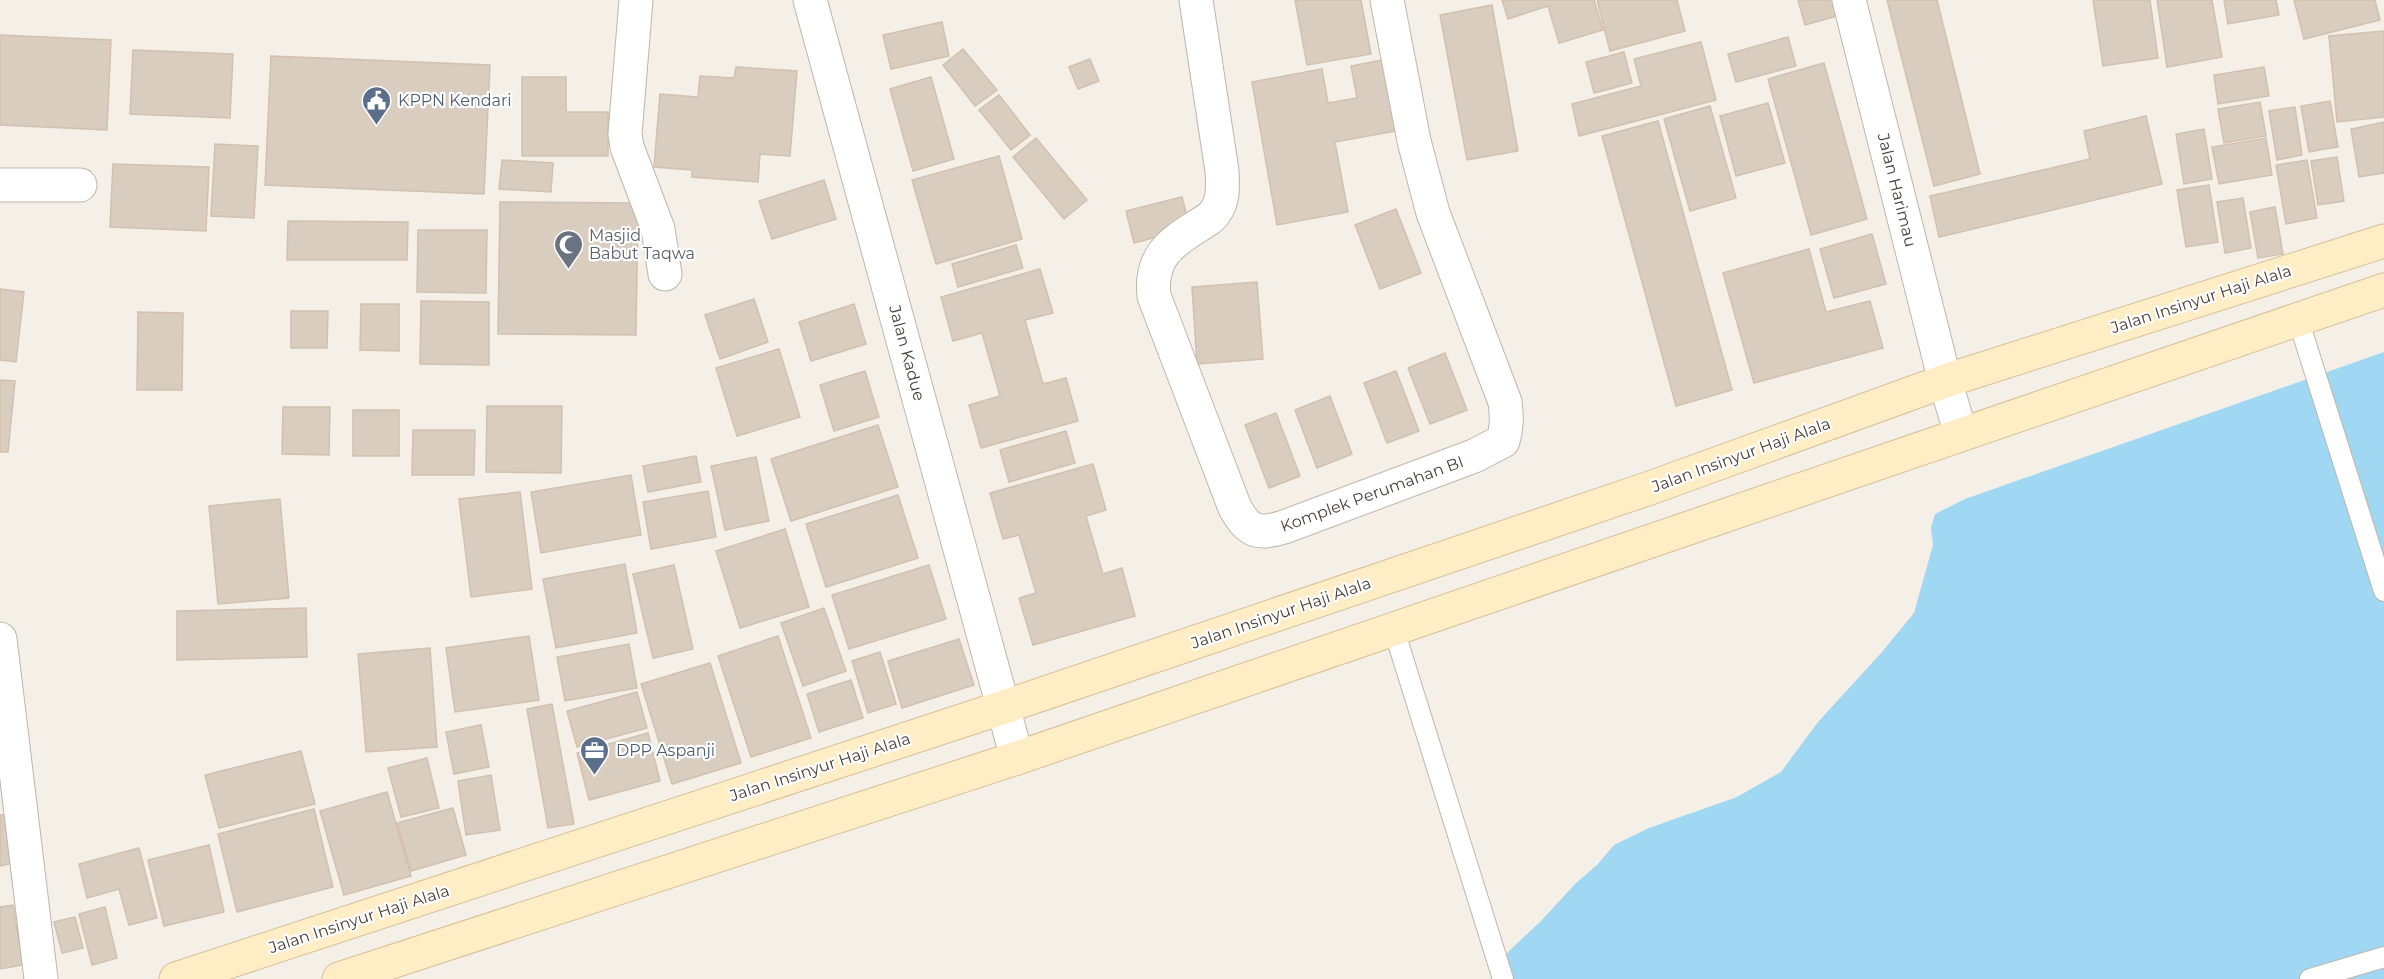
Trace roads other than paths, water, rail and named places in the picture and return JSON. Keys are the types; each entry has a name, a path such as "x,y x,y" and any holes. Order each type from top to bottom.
{"main road":[{"name":"Jalan Insinyur Haji Alala","path":"176,979 1004,706 1650,488 1945,381 2384,241"},
{"path":"339,979 1017,758 2384,290"}],"street":[{"path":"636,0 626,140 630,159 658,229 665,274"},
{"name":"Jalan Kadue","path":"810,0 1017,758"},
{"name":"Komplek Perumahan BI","path":"1196,0 1222,171 1222,200 1216,213 1165,250 1158,261 1153,286 1154,296 1235,508 1244,524 1259,532 1284,527 1474,456 1503,441 1506,432 1505,402 1433,213 1414,141 1387,0"},
{"name":"Jalan Harimau","path":"1850,0 1945,381 1961,434"},
{"path":"0,185 80,186"},
{"path":"0,639 41,979"}],"lane":[{"path":"2298,319 2384,591"},
{"path":"1394,630 1503,979"},
{"path":"2310,979 2384,957"}],"water":[{"path":"2384,352 2384,979 1497,979 1507,953 1597,865 1614,845 1649,828 1737,797 1781,772 1818,722 1914,613 1933,545 1931,527 1935,514 1965,499"}],"place":[{"name":"KPPN Kendari","path":"377,126"},
{"name":"Masjid Babut Taqwa","path":"568,270"},
{"name":"DPP Aspanji","path":"595,776"}]}
